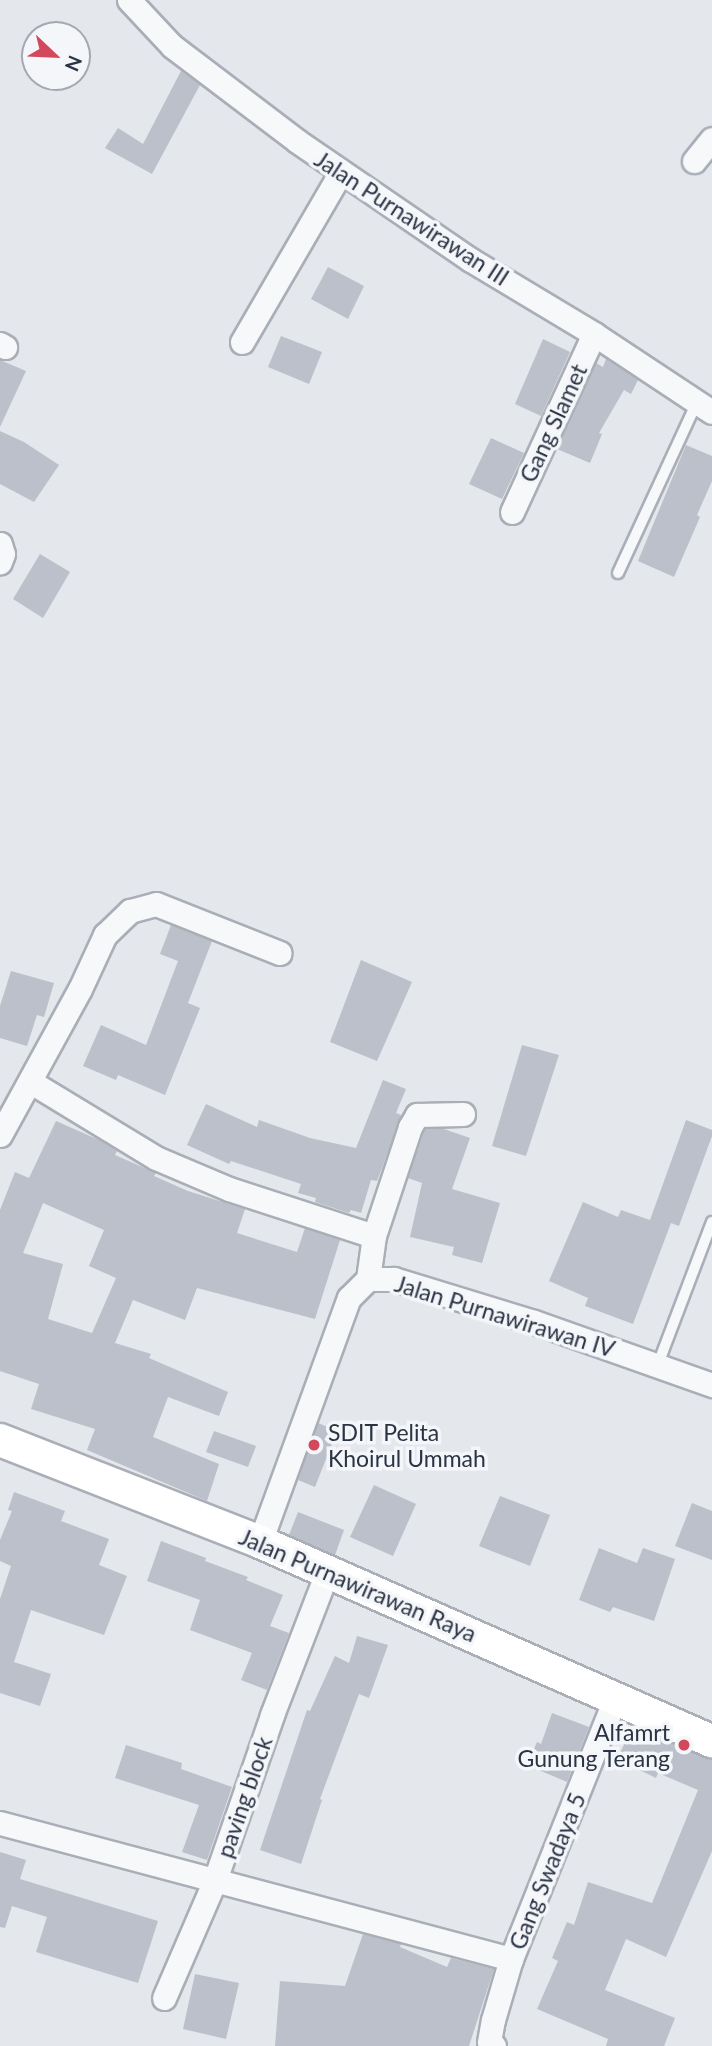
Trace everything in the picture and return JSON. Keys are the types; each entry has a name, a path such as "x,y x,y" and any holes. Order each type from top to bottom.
{"street":[{"name":"Jalan Purnawirawan III","path":"129,0 172,46 341,172 471,260 594,334 704,408"},
{"path":"694,161 712,139"},
{"path":"242,342 341,172"},
{"name":"Gang Slamet","path":"512,512 594,334"},
{"path":"0,544 3,554 0,562"},
{"path":"0,1135 31,1082 105,935 130,911 156,904 280,953"},
{"path":"31,1082 156,1158 229,1189 374,1236"},
{"path":"368,1279 374,1236 410,1126 417,1115 463,1114"},
{"name":"Jalan Purnawirawan IV","path":"260,1542 349,1298 368,1279 394,1279 658,1364 712,1385"},
{"name":"Jalan Purnawirawan Raya","path":"0,1440 328,1570 712,1741"},
{"name":"paving block","path":"164,1998 215,1880 272,1715 328,1570"},
{"name":"Gang Swadaya 5","path":"490,2045 511,1959 616,1696"},
{"path":"0,1823 511,1959"}],"lane":[{"path":"618,573 704,408"},
{"path":"658,1364 712,1222"}],"building":[{"path":"181,71 200,85 152,174 105,148 118,128 143,144"},
{"path":"328,267 364,286 348,319 311,299"},
{"path":"281,336 322,352 309,384 268,367"},
{"path":"543,339 570,352 541,416 515,404"},
{"path":"606,359 638,380 631,394 624,390 599,433 602,434 590,463 557,449 596,363 603,367"},
{"path":"0,360 26,371 0,427"},
{"path":"0,431 24,442 59,465 34,502 0,484"},
{"path":"491,438 524,453 502,499 469,484"},
{"path":"686,445 712,456 712,481 674,577 638,561"},
{"path":"40,554 70,572 43,618 13,599"},
{"path":"171,925 212,941 188,1003 200,1008 165,1095 118,1075 116,1080 83,1066 101,1025 146,1045 178,961 160,954"},
{"path":"361,960 412,982 377,1061 330,1042"},
{"path":"11,971 54,983 44,1017 37,1015 27,1046 0,1038 0,1006"},
{"path":"522,1045 559,1055 526,1156 492,1146"},
{"path":"383,1080 406,1089 396,1113 401,1115 382,1168 377,1181 371,1180 361,1213 351,1210 349,1213 315,1202 316,1198 298,1193 301,1184 231,1161 229,1164 187,1145 206,1104 257,1127 259,1120 310,1138 356,1148"},
{"path":"686,1120 712,1130 712,1136 679,1226 671,1223 633,1324 585,1306 588,1298 549,1281 583,1202 618,1217 621,1210 650,1220"},
{"path":"56,1121 99,1140 117,1151 115,1155 156,1173 154,1176 188,1191 245,1209 237,1233 297,1252 305,1228 340,1240 315,1319 197,1288 185,1320 133,1300 115,1343 151,1354 149,1358 228,1392 219,1416 168,1397 153,1437 219,1464 207,1501 87,1450 95,1429 31,1409 39,1384 0,1371 0,1210 15,1172 29,1178","holes":["43,1203 104,1230 89,1266 116,1278 92,1333 48,1319 63,1264 23,1253"]},
{"path":"441,1128 470,1138 452,1189 500,1203 482,1263 452,1255 454,1247 410,1237 422,1183 408,1178 425,1129"},
{"name":"SDIT Pelita Khoirul Ummah","path":"318,1423 337,1431 315,1487 298,1480"},
{"path":"214,1431 256,1446 248,1467 206,1452"},
{"path":"374,1485 416,1504 393,1556 350,1537"},
{"path":"14,1492 65,1511 61,1521 109,1539 99,1565 127,1576 104,1635 31,1610 14,1662 51,1674 40,1706 0,1693 0,1599 11,1566 0,1561 0,1540 12,1511 8,1510"},
{"path":"500,1496 550,1515 530,1566 479,1546"},
{"path":"692,1503 712,1511 712,1560 675,1546"},
{"path":"298,1512 344,1530 335,1555 289,1535"},
{"path":"161,1541 206,1558 205,1561 248,1577 246,1580 283,1595 270,1626 289,1633 267,1690 241,1680 252,1653 190,1630 200,1600 147,1581"},
{"path":"599,1548 637,1563 643,1548 675,1559 654,1621 613,1607 610,1612 579,1600"},
{"path":"357,1636 388,1645 369,1698 359,1694 320,1799 322,1800 301,1864 260,1850 307,1710 310,1711 335,1656 349,1663"},
{"path":"552,1713 589,1727 567,1782 527,1765 537,1742 541,1744"},
{"path":"633,1726 712,1759 712,1851 666,1957 626,1939 605,1990 675,2018 664,2046 606,2046 608,2039 537,2009 558,1961 552,1958 567,1922 574,1925 588,1882 652,1903 698,1790 658,1773 656,1778 617,1759"},
{"path":"126,1745 182,1763 181,1769 232,1787 207,1860 182,1852 199,1805 115,1778"},
{"path":"0,1852 26,1860 20,1879 158,1921 138,1983 36,1952 47,1917 12,1906 5,1928 0,1927"},
{"path":"363,1934 401,1944 400,1947 447,1967 451,1958 494,1969 469,2046 275,2046 280,1981 345,1986"},
{"path":"195,1974 239,1983 226,2039 183,2029"}],"place":[{"name":"SDIT Pelita Khoirul Ummah","path":"314,1445"},
{"name":"Alfamrt Gunung Terang","path":"684,1745"}]}
